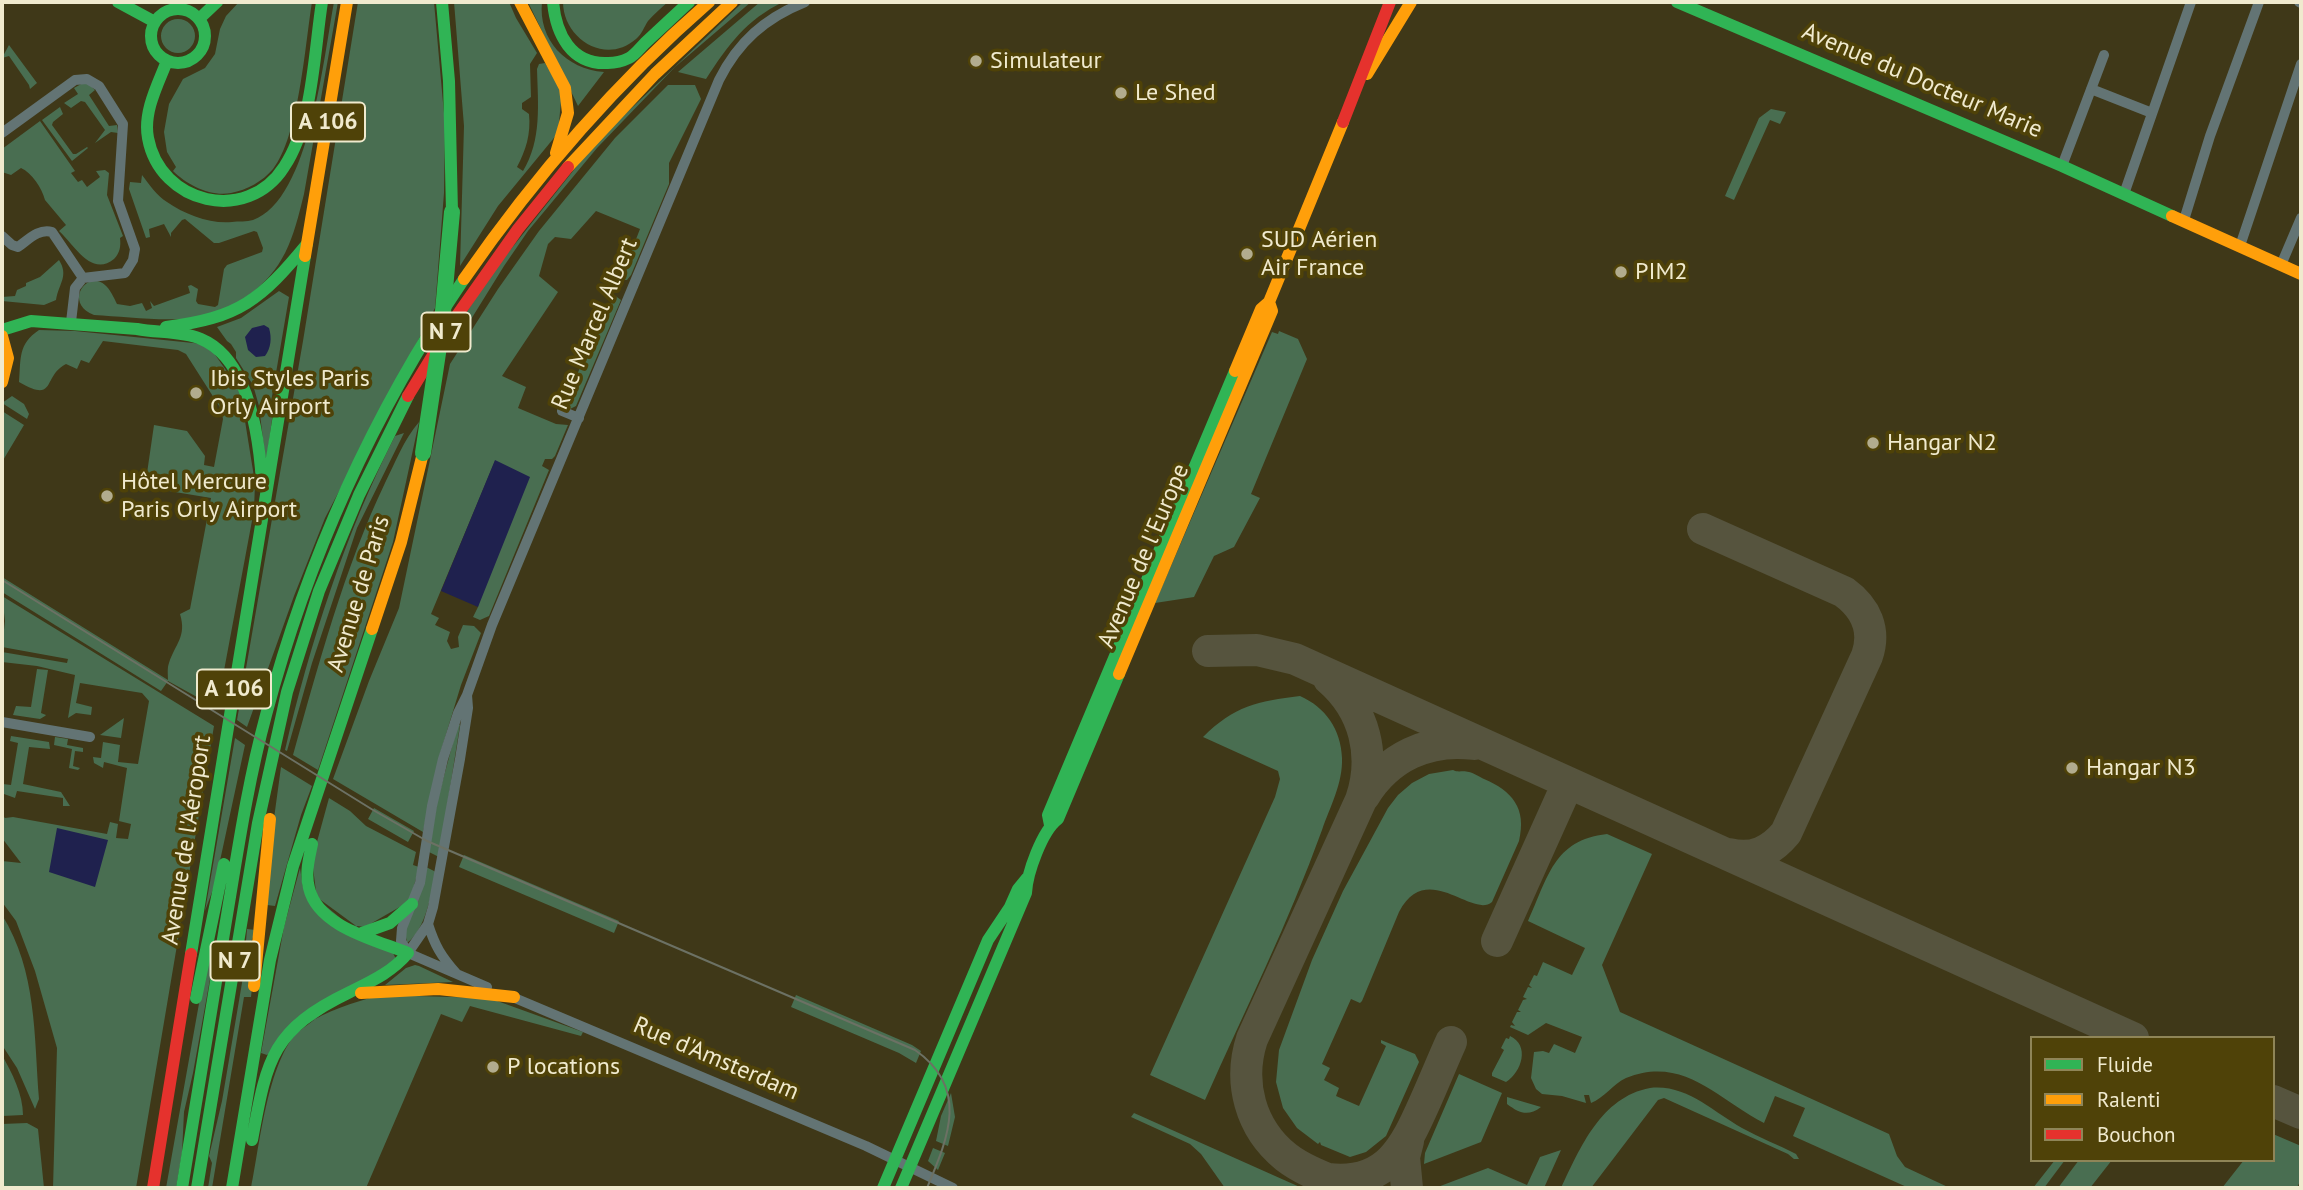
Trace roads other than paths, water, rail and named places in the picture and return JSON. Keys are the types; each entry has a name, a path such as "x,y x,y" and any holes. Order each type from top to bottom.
{"main road":[{"path":"118,2 155,22"},
{"path":"199,19 217,2"},
{"path":"167,61 149,104 148,138 156,164 173,185 199,199 213,203 248,197 275,180 294,149 303,114 322,2"},
{"name":"Avenue de l'Aéroport","path":"153,1188 347,2"},
{"name":"Avenue de Paris","path":"233,1182 270,960 293,866 401,542 423,453 439,362 452,212 450,92 442,2"},
{"path":"520,2 559,76 567,97 566,121 554,160"},
{"path":"553,2 556,27 570,50 582,58 602,64 629,58 689,2"},
{"name":"N 7","path":"182,1188 255,761 278,672 306,585 328,530 368,442 418,350 468,271 554,160 633,73 709,2"},
{"name":"N 7","path":"197,1188 260,814 277,735 287,693 316,603 350,516 388,434 461,308 530,213 578,153 651,75 733,2"},
{"path":"1388,26 1390,2"},
{"path":"1388,26 1411,2"},
{"name":"Avenue du Docteur Marie","path":"1681,3 2062,166 2301,274"},
{"path":"176,9 192,13 199,19 205,35 200,52 185,62 167,61 154,49 151,31 155,22 167,11 176,9"},
{"name":"Avenue de l'Europe","path":"901,1188 1026,893 1027,878 1050,825 1048,815 1261,309 1269,302 1356,92 1388,26"},
{"path":"137,329 202,324 227,317 265,292 309,241"},
{"path":"2,330 31,321 71,322 202,340 220,350 238,375 251,413 261,460 263,512"},
{"path":"2,336 8,358 2,382"},
{"path":"233,1182 229,1147 256,972 272,799 277,775 277,735"},
{"path":"157,1167 169,1148 194,1005 239,790 255,761"},
{"path":"233,1182 247,1158 266,1073 277,1045 287,1031 303,1018 389,972 408,953 339,924 314,902 305,877 306,863 324,804 327,769"},
{"path":"883,1188 988,940 1027,878"},
{"path":"362,933 392,923 412,904"},
{"path":"344,995 423,987 472,989 514,997"},
{"path":"939,1054 955,1061"}],"street":[{"name":"Rue Marcel Albert","path":"467,695 468,708 460,759 428,924 408,953 401,941 402,928 420,883 432,806 443,759 457,713 467,695 492,625 727,64 755,30 778,14 805,2"},
{"path":"2124,194 2191,2"},
{"path":"2184,220 2210,136 2259,2"},
{"path":"2062,166 2104,55"},
{"path":"2240,246 2301,64"},
{"path":"2,133 75,80 87,79 99,86 123,124 118,201 135,249 133,260 125,274 83,278 75,288 71,322"},
{"path":"2091,89 2152,113"},
{"path":"2281,264 2301,218"},
{"path":"2,236 18,247 40,232 52,232 83,278"},
{"path":"562,411 579,418"},
{"path":"2,722 90,737"},
{"name":"Rue d'Amsterdam","path":"428,924 432,941 459,976"},
{"name":"Rue d'Amsterdam","path":"408,953 895,1159 953,1188"}],"tram line":[{"path":"2,580 427,841 915,1050 932,1065 943,1081 949,1097 947,1132 927,1188"}],"place":[{"name":"Simulateur","path":"976,61"},
{"name":"Le Shed","path":"1121,93"},
{"name":"SUD Aérien Air France","path":"1247,254"},
{"name":"PIM2","path":"1621,272"},
{"name":"Ibis Styles Paris Orly Airport","path":"196,393"},
{"name":"Hangar N2","path":"1873,443"},
{"name":"Hôtel Mercure Paris Orly Airport","path":"107,496"},
{"name":"Hangar N3","path":"2072,768"},
{"name":"P locations","path":"493,1067"}]}
